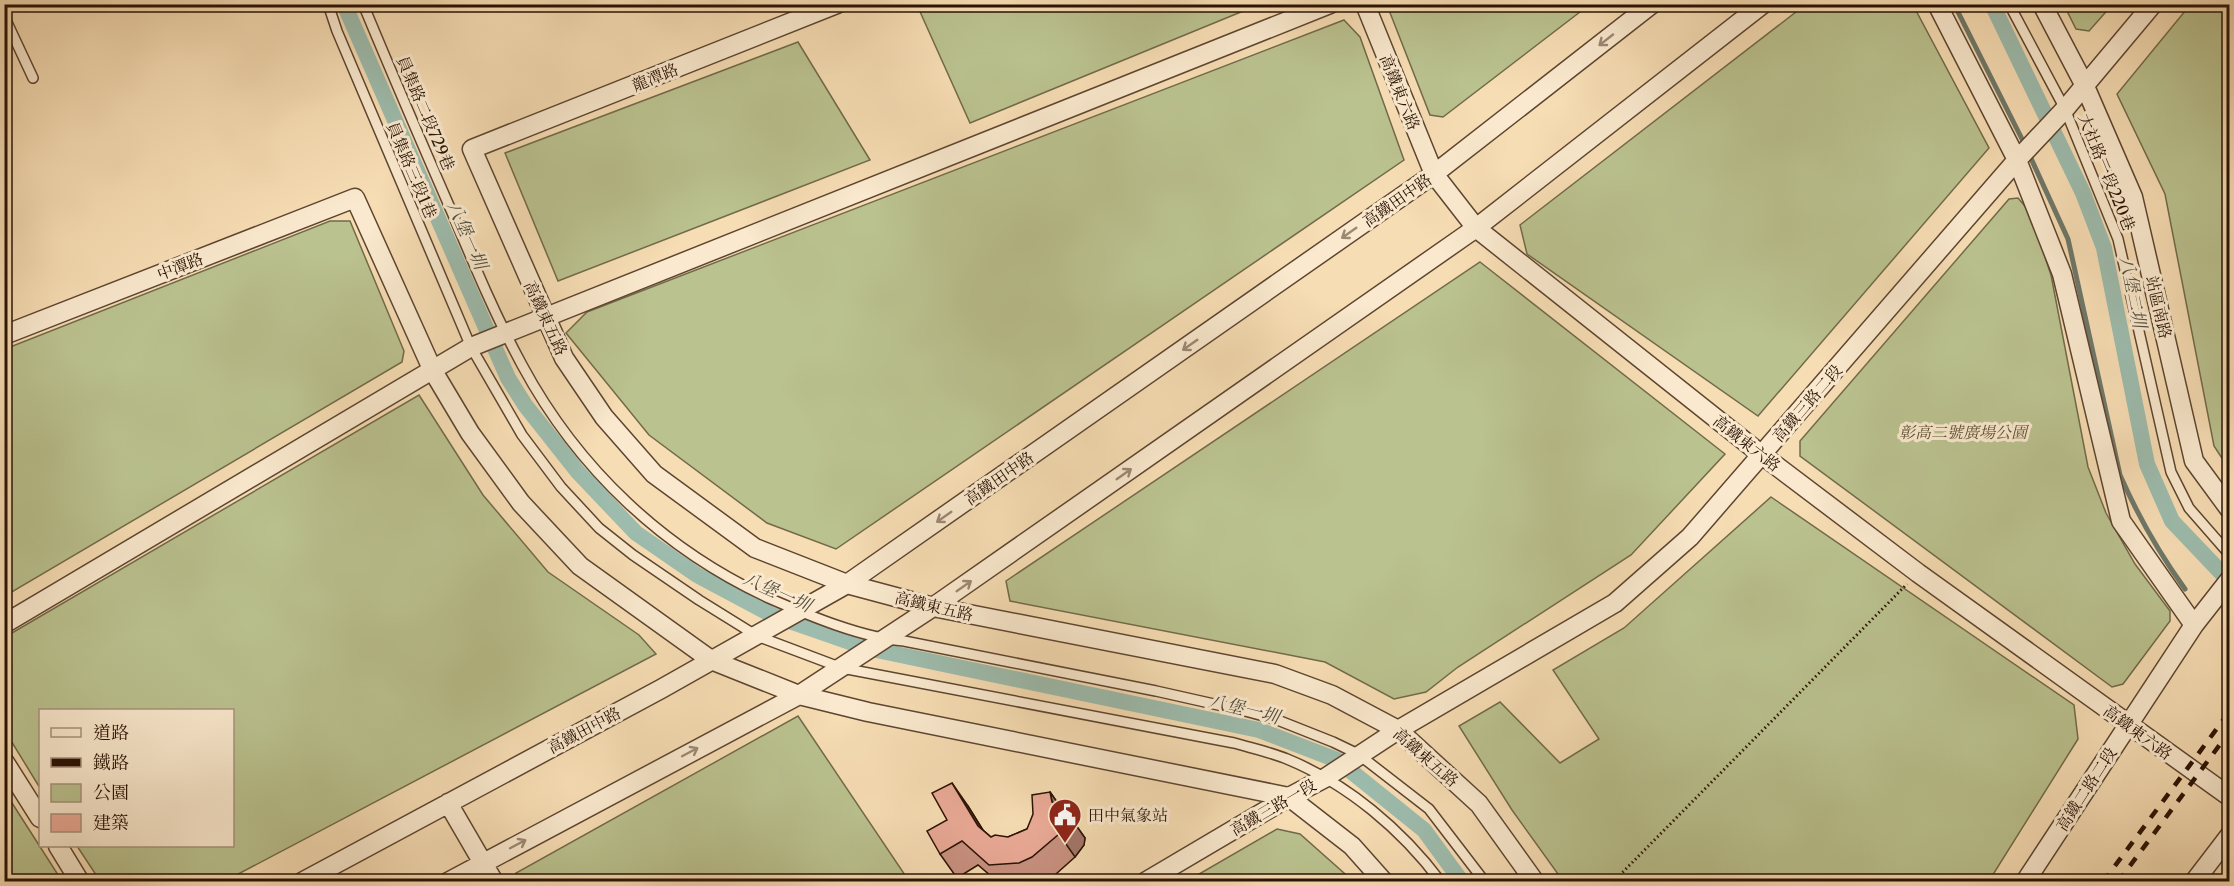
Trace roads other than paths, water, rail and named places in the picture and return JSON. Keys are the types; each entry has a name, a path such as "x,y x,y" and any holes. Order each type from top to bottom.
{"street":[{"name":"龍潭路","path":"472,149 837,4"},
{"path":"4,624 433,371 471,346 1330,4"},
{"name":"高鐵東六路","path":"1365,4 1434,174 1476,228 1762,455 1918,573 2229,797"},
{"name":"高鐵田中路","path":"302,882 662,689 847,584 1434,174 1652,4"},
{"path":"448,882 799,696 885,640 1476,228 1763,4"},
{"path":"1937,4 2017,160 2062,274 2121,521 2194,626"},
{"name":"站區南路","path":"2042,4 2085,84 2133,197 2194,461 2229,510"},
{"name":"高鐵三路二段","path":"1398,730 1615,603 1690,537 2017,160 2065,109 2153,4"},
{"name":"高鐵東五路","path":"472,149 564,358 604,417 654,474 756,548 847,584 933,607 1275,674 1332,695 1398,730 1479,804 1535,882"},
{"name":"中潭路","path":"4,335 355,198 433,371"},
{"path":"433,371 470,433 520,503 572,558 711,660 799,696 1289,797 1352,846 1384,882"},
{"name":"高鐵二路二段","path":"2025,882 2194,626 2229,579"},
{"name":"高鐵三路一段","path":"1145,882 1325,778 1358,754 1398,730"},
{"path":"4,761 39,816"},
{"path":"448,802 494,882"},
{"path":"2194,882 2229,835"},
{"path":"59,847 80,882"}],"lane":[{"name":"員集路三段1巷","path":"328,4 337,32 471,346 522,435 561,487 599,528 661,575 757,636 842,668 1234,743 1286,759 1325,778 1386,821 1425,861 1441,882"},
{"name":"員集路二段729巷","path":"363,4 478,274 521,364 541,397 592,468 622,500 656,529 708,565 757,592 800,612 885,640 904,641 1110,682 1255,714 1275,719 1358,754 1429,809 1449,832 1485,882"},
{"name":"大社路一段220巷","path":"2009,4 2065,109 2118,239 2171,472 2188,508 2229,555"},
{"path":"4,16 33,78"}],"waterway":[{"name":"八堡一圳","path":"344,4 508,378 525,405 578,472 636,533 697,575 772,615 867,648 1259,730 1337,760 1424,830 1462,882"},
{"path":"1954,4 2025,145"},
{"name":"八堡二圳","path":"1992,4 2083,193 2104,248 2147,464 2172,521 2230,582"},
{"path":"2029,154 2068,239 2120,475 2149,534 2185,589"}],"railway":[{"path":"2103,882 2230,711"},
{"path":"2118,882 2230,731"}],"place":[{"name":"田中氣象站","path":"1065,844"}],"park label":[{"name":"彰高二號廣場公園","path":"1963,432"}]}
